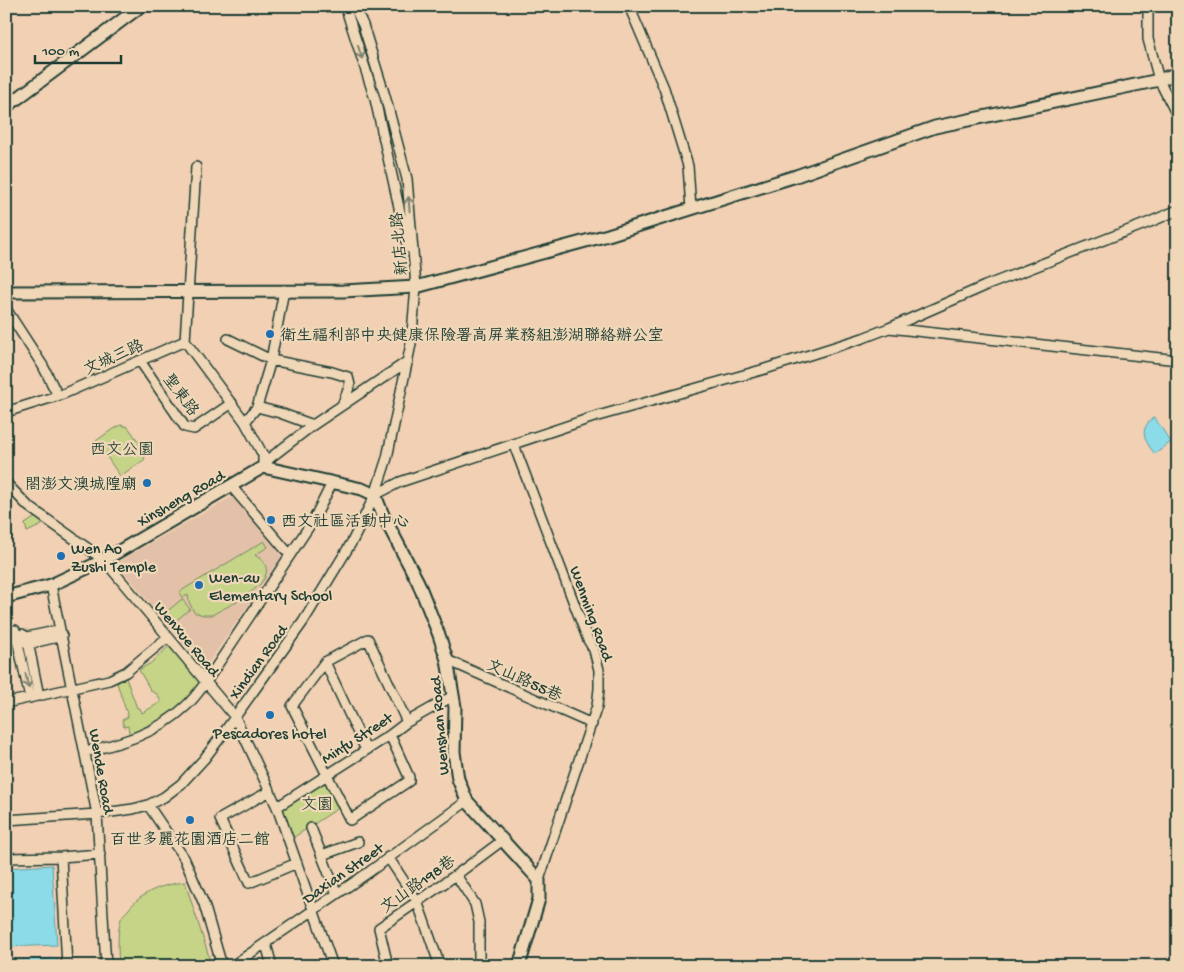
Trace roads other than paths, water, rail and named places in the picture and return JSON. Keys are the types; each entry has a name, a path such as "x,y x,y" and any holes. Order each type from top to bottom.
{"main road":[{"path":"6,106 141,6"},
{"path":"6,292 343,291 416,287 601,237 796,176 935,127 1159,80 1178,73"},
{"path":"263,467 362,488 375,495"},
{"name":"Xinsheng Road","path":"6,597 50,585 104,560 263,467"},
{"name":"Wenshan Road","path":"375,495 383,515 418,582 447,660 455,707 454,752 458,779 467,801 539,880"},
{"path":"512,966 532,896 539,880"},
{"path":"519,966 539,899 539,880"}],"street":[{"name":"新店北路","path":"345,6 375,99 394,178 416,287"},
{"name":"新店北路","path":"354,6 363,25 386,96 407,179 416,287"},
{"path":"628,6 664,88 688,166 691,209"},
{"path":"1148,6 1148,39 1159,80 1178,117"},
{"path":"196,167 185,341 246,422 263,455 263,467"},
{"path":"375,495 400,482 601,415 766,369 889,328 985,286 1178,210"},
{"name":"Xindian Road","path":"6,820 132,810 164,797 181,784 204,759 312,608 352,540 375,495 387,458 408,361 416,287"},
{"path":"246,422 258,407 271,360 284,290"},
{"path":"6,309 43,366 58,396"},
{"path":"889,328 1178,360"},
{"path":"228,339 271,360 348,376 350,385 343,404"},
{"name":"文城三路","path":"6,412 58,396 185,341"},
{"name":"聖東路","path":"140,361 185,428 194,429 232,403"},
{"path":"263,467 270,458 313,425 408,361"},
{"path":"258,407 313,425"},
{"name":"Wenming Road","path":"514,445 588,640 594,650 600,689 592,724 539,880"},
{"name":"Wenxue Road","path":"6,483 28,506 104,560 235,717 277,807 333,966"},
{"path":"85,752 138,738 162,725 187,705 206,682 314,519 332,483"},
{"path":"231,486 290,555"},
{"name":"Wende Road","path":"50,585 73,688 97,814 106,966"},
{"path":"13,632 28,641 61,633"},
{"path":"6,637 13,632"},
{"path":"13,632 35,697"},
{"path":"6,703 109,680 126,672 168,638"},
{"path":"390,735 409,777 409,781 350,820 292,706 325,662 368,639 407,722"},
{"path":"28,641 35,697"},
{"name":"文山路55巷","path":"447,660 592,724"},
{"path":"325,662 366,750"},
{"name":"Minfu Street","path":"277,807 390,735 407,722 453,696"},
{"path":"270,791 220,819 249,883 297,862"},
{"name":"Daxian Street","path":"232,966 266,944 467,801"},
{"path":"148,805 184,858 204,904 222,966"},
{"path":"311,828 337,894"},
{"name":"文山路198巷","path":"388,966 379,928 503,840"},
{"path":"322,855 358,842"},
{"path":"6,858 100,854"},
{"path":"61,857 67,966"},
{"path":"388,857 417,901 440,966"},
{"path":"456,875 475,904 479,922 479,966"},
{"path":"266,944 272,966"}],"water":[{"path":"1154,417 1171,442 1155,454 1144,435 1146,426"},
{"path":"52,865 57,945 6,947 6,868"},
{"path":"57,958 57,966 6,966 6,961"}],"place":[{"name":"衛生福利部中央健康保險署高屏業務組澎湖聯絡辦公室","path":"270,334"},
{"name":"閤澎文澳城隍廟","path":"147,483"},
{"name":"西文社區活動中心","path":"271,520"},
{"name":"Wen Ao Zushi Temple","path":"61,556"},
{"name":"Wen-au Elementary School","path":"199,585"},
{"name":"Pescadores hotel","path":"270,715"},
{"name":"百世多麗花園酒店二館","path":"190,820"}],"park label":[{"name":"西文公園","path":"122,448"},
{"name":"文園","path":"317,803"}]}
